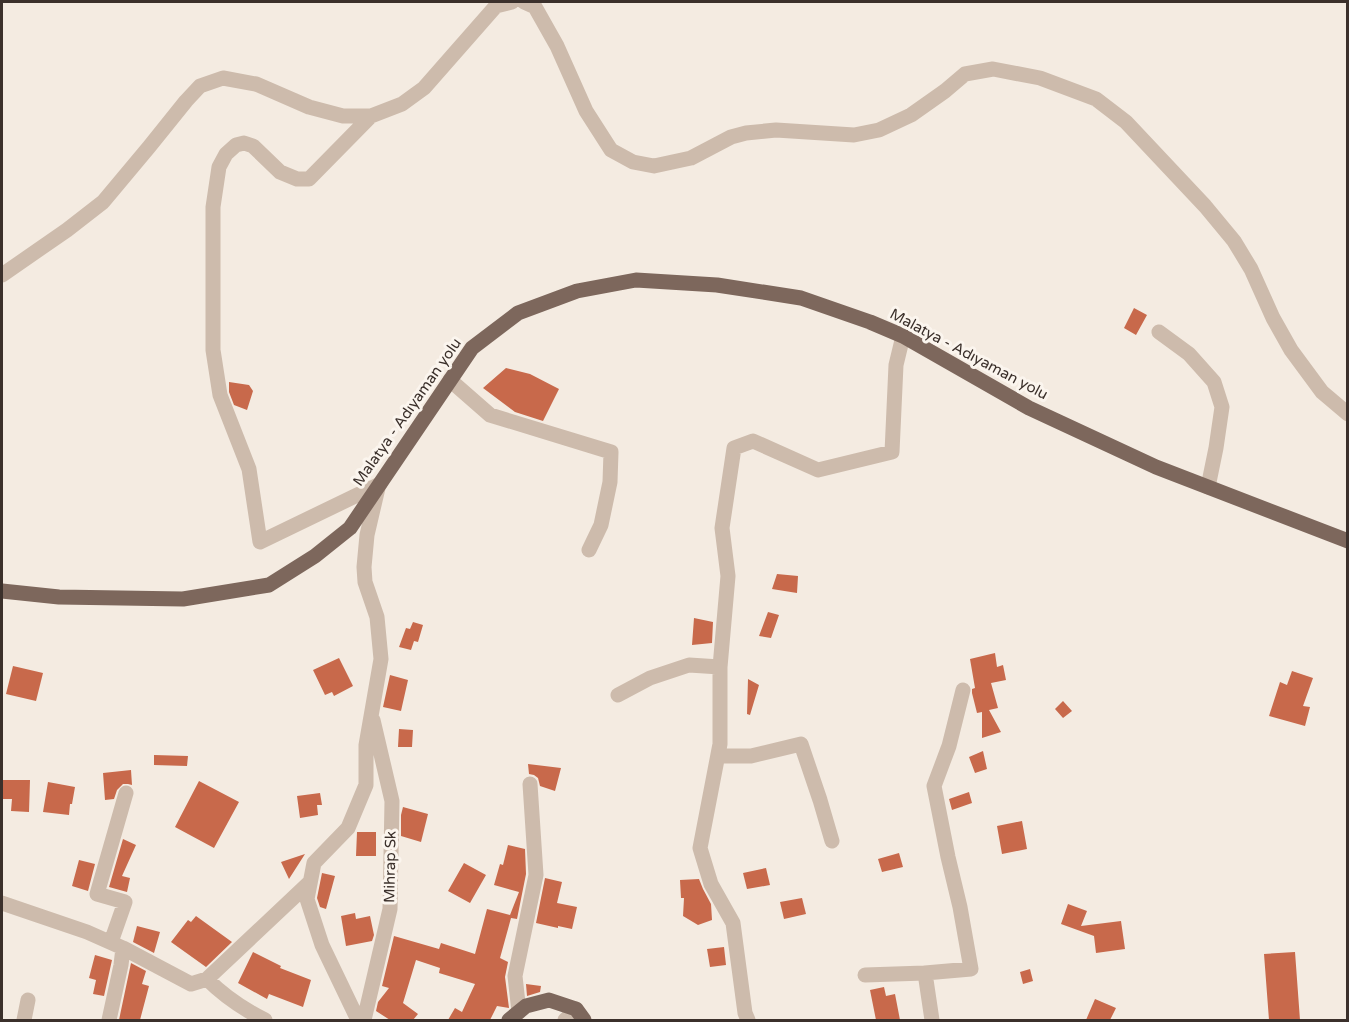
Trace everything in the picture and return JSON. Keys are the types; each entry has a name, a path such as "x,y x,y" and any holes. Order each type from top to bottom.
{"main road":[{"name":"Malatya - Adıyaman yolu","path":"2,591 59,597 183,599 269,585 315,556 350,528 472,348 518,313 577,291 636,280 717,285 801,298 870,322 903,336 1029,408 1156,466 1347,541"},
{"path":"514,1016 526,1006 549,1000 575,1017"}],"street":[{"path":"2,275 68,230 103,202 200,87 223,78 256,84 309,107 331,113 343,116 371,116 402,104 424,88 496,6 512,2"},
{"path":"524,2 535,7 557,46 586,111 611,150 633,162 654,166 691,158 731,137 746,133 776,130 854,135 879,130 911,116 965,74 993,69 1040,78 1096,99 1126,122 1205,206 1234,241 1251,269 1291,350 1322,392 1347,414"},
{"path":"371,116 309,179 297,179 280,172 253,146 244,143 236,145 226,154 219,167 213,207 213,350 220,396 249,469 260,542 379,485"},
{"path":"1159,332 1189,354 1214,382 1222,407 1208,487"},
{"path":"748,1020 733,923 711,884 699,848 720,744 720,667 728,576 722,528 734,448 753,441 818,470 892,452 896,365 903,336"},
{"path":"450,380 490,415 611,452 610,482 601,525 589,550"},
{"path":"358,1020 322,945 307,899 314,863 348,828 366,785 366,745 381,659 377,617 365,582 364,567 368,535 379,485"},
{"path":"618,695 650,678 689,665 720,667"},
{"path":"865,975 970,969 960,907 934,786 949,746 963,690"},
{"name":"Mihrap Sk","path":"364,1020 390,909 392,801 371,714"},
{"path":"718,756 751,756 801,744 832,841"},
{"path":"514,1016 514,976 536,875 530,784"},
{"path":"109,1020 121,965 117,945 125,902 97,894 126,793"},
{"path":"2,903 87,932 191,984 207,979 310,882"},
{"path":"925,973 932,1020"},
{"path":"207,979 234,1002 265,1020"},
{"path":"24,1020 28,1000"}],"building":[{"path":"1134,308 1147,315 1136,335 1124,328"},
{"path":"506,368 530,374 559,389 543,421 515,412 483,388"},
{"path":"229,382 249,385 253,391 247,410 234,405 229,392"},
{"path":"777,574 798,576 797,593 772,589"},
{"path":"768,612 779,615 771,638 759,636"},
{"path":"694,618 713,622 712,643 692,645"},
{"path":"413,622 423,625 418,642 414,641 411,650 399,647 406,628 410,629"},
{"path":"995,653 997,667 1003,665 1006,680 991,683 998,708 989,710 1001,732 982,738 982,712 977,713 972,693 972,689 975,688 970,659"},
{"path":"339,658 353,686 334,696 332,692 325,695 313,670"},
{"path":"13,666 43,673 36,701 6,694"},
{"path":"1292,671 1313,678 1303,706 1310,707 1305,726 1269,716 1280,682 1287,685"},
{"path":"390,675 408,680 401,711 383,707"},
{"path":"748,679 759,685 750,715 747,714"},
{"path":"1063,701 1072,711 1063,718 1055,709"},
{"path":"399,729 413,730 412,747 398,747"},
{"path":"983,751 987,769 975,773 969,757"},
{"path":"154,755 188,756 187,766 154,765"},
{"path":"528,764 561,768 555,791 540,786 538,778 529,774"},
{"path":"131,770 132,785 123,784 117,790 114,799 105,800 103,773"},
{"path":"3,780 30,780 29,812 11,811 12,799 2,799"},
{"path":"199,781 239,802 214,848 175,827"},
{"path":"48,782 75,787 69,815 43,812"},
{"path":"969,792 972,803 952,810 949,799"},
{"path":"320,793 322,805 317,805 318,815 300,818 297,796"},
{"path":"403,807 428,814 421,842 401,836"},
{"path":"1022,821 1027,849 1002,854 997,826"},
{"path":"357,832 376,832 376,856 356,856"},
{"path":"123,839 136,845 122,876 130,878 127,892 109,887"},
{"path":"508,845 525,849 526,874 517,919 511,918 500,958 508,962 505,977 509,1008 497,1006 490,1020 448,1020 455,1008 462,1012 475,984 439,973 440,968 416,960 403,1003 418,1014 413,1020 390,1020 376,1011 378,1002 389,988 382,986 394,936 439,949 441,943 475,954 487,909 510,915 519,892 494,885 500,864 503,865"},
{"path":"899,853 903,867 882,872 878,859"},
{"path":"305,854 289,879 281,862"},
{"path":"79,860 95,864 88,891 72,886"},
{"path":"464,863 486,875 470,903 448,891"},
{"path":"766,868 770,885 747,889 743,873"},
{"path":"322,873 335,876 326,909 320,907 317,898"},
{"path":"545,878 562,882 557,903 577,907 572,929 536,923"},
{"path":"699,879 711,904 712,920 698,925 683,916 684,898 681,898 680,880"},
{"path":"802,898 806,914 784,919 780,902"},
{"path":"1068,904 1087,911 1081,926 1121,921 1125,949 1096,953 1094,936 1061,924"},
{"path":"355,913 356,919 370,916 374,935 372,941 346,946 341,916"},
{"path":"196,916 232,942 206,967 171,942 188,920 191,922"},
{"path":"137,926 160,932 154,953 133,942"},
{"path":"724,947 726,965 710,967 707,949"},
{"path":"253,952 281,966 280,968 311,980 303,1007 269,994 267,999 238,983"},
{"path":"1295,952 1300,1020 1269,1020 1264,954"},
{"path":"95,955 112,960 104,996 93,994 96,980 89,978"},
{"path":"131,963 146,971 142,984 149,986 140,1020 119,1020"},
{"path":"1030,969 1033,981 1023,984 1020,972"},
{"path":"526,984 541,986 540,992 527,996"},
{"path":"884,987 886,996 895,994 900,1020 876,1020 870,990"},
{"path":"1095,999 1116,1008 1110,1020 1086,1020"}]}
